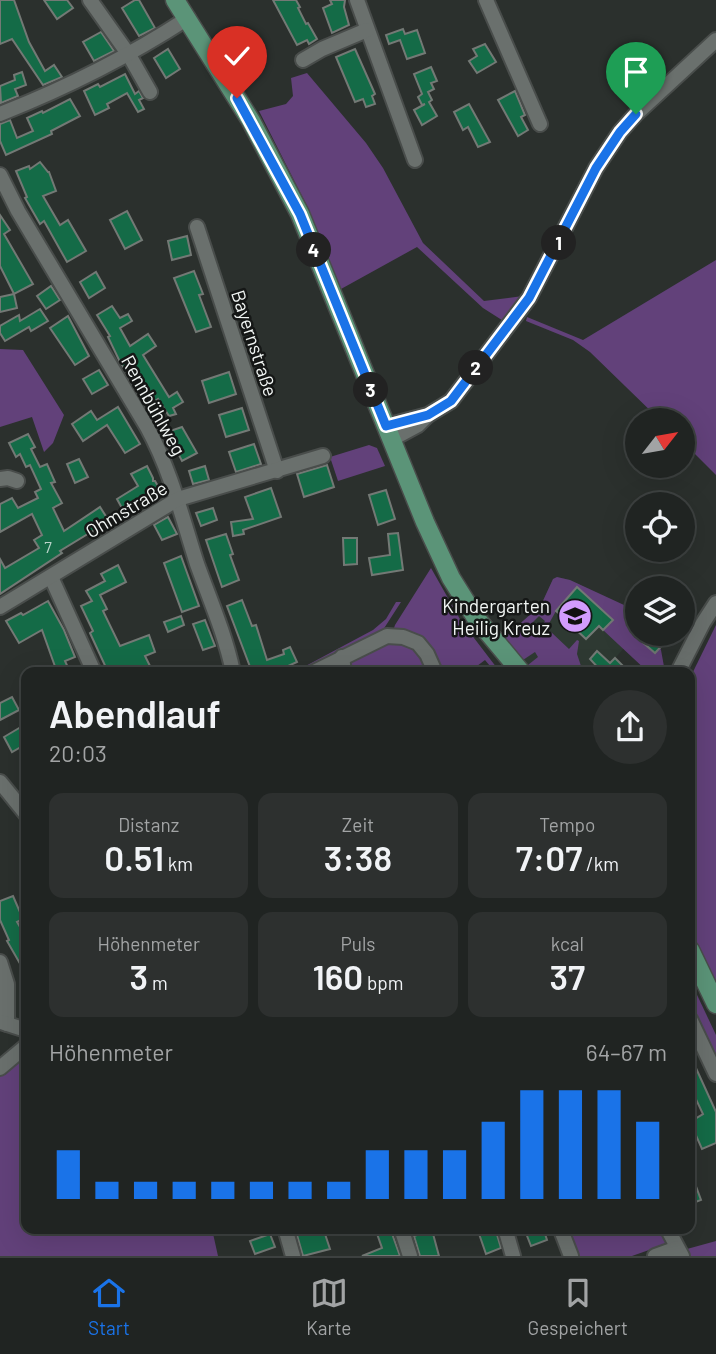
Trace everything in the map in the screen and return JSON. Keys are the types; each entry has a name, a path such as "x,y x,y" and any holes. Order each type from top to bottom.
{"main road":[{"path":"175,0 251,121 300,214 425,522 457,587 476,618 517,667"},
{"path":"695,960 716,1004"}],"street":[{"path":"90,0 129,55 150,92"},
{"path":"357,0 415,160"},
{"path":"486,0 540,124"},
{"path":"0,114 82,79 129,55 188,18"},
{"path":"303,60 367,30"},
{"path":"389,432 428,415 451,401 529,298 596,168 620,132 716,40"},
{"name":"Rennbühlweg","path":"0,175 18,211 147,427 165,463 220,624 232,667"},
{"name":"Bayernstraße","path":"197,227 277,471"},
{"name":"Ohmstraße","path":"0,607 178,499 323,456"},
{"path":"0,479 18,481"},
{"path":"51,577 92,667"},
{"path":"681,667 716,603"},
{"path":"323,667 387,636 403,637 421,646 432,667"},
{"path":"342,657 343,667"},
{"path":"0,782 21,808"},
{"path":"0,962 7,984 4,1022 21,1028"},
{"path":"695,1030 716,1074"},
{"path":"0,1068 21,1050"},
{"path":"287,1234 293,1256"},
{"path":"403,1234 410,1256"},
{"path":"507,1234 513,1256"},
{"path":"563,1234 571,1256"},
{"path":"655,1256 680,1252 670,1234"}],"shaded area":[{"path":"307,73 366,143 383,168 423,243 484,301 523,296 505,322 483,308 417,247 341,289 308,208 259,111 286,104 293,96 291,78"},
{"path":"716,260 716,475 695,454 695,408 648,408 590,352 573,340 526,321 527,317 583,340"},
{"path":"0,349 23,350 64,415 53,443 44,452 32,417 0,427"},
{"path":"369,445 377,448 385,466 338,481 330,457"},
{"path":"431,568 461,621 496,667 491,667 485,660 476,667 440,667 424,644 393,631"},
{"name":"Kindergarten Heilig Kreuz","path":"557,577 570,580 625,607 625,647 607,667 530,667 505,637 541,605 553,579"},
{"path":"557,577 570,580 625,605 625,646 647,646 655,653 660,648 664,667 643,667 603,630 612,621 578,588 556,611 547,627 539,616 532,623 539,629 551,632 569,649 579,641 577,654 581,667 530,667 528,665 538,657 535,652 523,660 505,637 541,605 553,579"},
{"path":"396,602 401,602 381,633 312,667 304,667 373,630 386,619"},
{"path":"716,625 716,988 695,944 695,668"},
{"path":"386,640 410,642 428,667 349,667 351,659"},
{"path":"695,991 716,1035 716,1063 695,1019"},
{"path":"21,1059 21,1234 213,1234 218,1256 0,1256 0,1076"},
{"path":"566,1234 666,1235 666,1244 632,1256 575,1256"},
{"path":"716,1241 716,1256 690,1256 687,1249"}],"building":[{"path":"0,0 14,0 29,42 45,71 54,65 62,77 43,85 12,39 0,44"},
{"path":"44,0 67,0 73,8 57,19"},
{"path":"139,0 155,28 139,36 122,8"},
{"path":"273,0 296,0 306,24 308,23 317,39 309,44 307,40 297,45"},
{"path":"330,0 345,0 349,25 332,33 323,8 332,4"},
{"path":"403,29 405,34 417,30 425,53 407,59 400,40 389,44 386,35"},
{"path":"101,32 114,51 94,61 83,42"},
{"path":"485,44 496,62 477,73 469,61 477,56 473,49"},
{"path":"168,49 180,69 166,78 154,58"},
{"path":"355,49 375,94 372,96 375,104 366,107 363,99 355,102 336,57"},
{"path":"431,67 437,81 431,83 434,89 428,92 432,100 429,102 437,116 422,125 414,110 425,104 422,105 418,97 422,94 414,74"},
{"path":"22,72 26,85 15,89 18,96 1,103 0,86 15,80 14,75"},
{"path":"125,74 135,94 139,91 143,98 139,100 144,109 138,112 127,93 107,104 109,108 95,115 84,91 98,84 100,87"},
{"path":"515,91 525,115 521,117 528,130 518,136 498,100"},
{"path":"70,99 80,116 51,131 52,134 6,155 0,141 0,124 10,120 17,138 33,131 27,118"},
{"path":"469,104 490,142 478,147 468,127 463,130 454,112"},
{"path":"40,162 49,172 56,191 43,196 60,225 68,220 86,251 67,262 44,221 40,224 25,198 27,197 16,171 29,166 30,169"},
{"path":"127,211 142,240 125,249 110,220"},
{"path":"0,215 10,230 4,234 33,284 14,294 0,266"},
{"path":"187,236 191,255 172,260 168,241"},
{"path":"194,271 203,294 199,295 211,327 196,332 174,278"},
{"path":"96,272 105,288 89,298 80,282"},
{"path":"51,286 60,300 46,309 37,296"},
{"path":"14,294 17,308 0,312 0,297"},
{"path":"112,306 120,318 128,314 132,321 120,328 130,346 148,334 156,346 143,355 169,397 177,392 183,402 173,408 176,414 169,416 158,399 152,403 141,384 136,387 120,362 108,337 110,336 97,315"},
{"path":"40,309 48,321 31,331 29,327 5,341 0,333 0,326 19,315 20,321"},
{"path":"68,316 89,356 75,365 50,328"},
{"path":"99,370 108,385 92,394 83,379"},
{"path":"229,372 236,394 209,403 202,381"},
{"path":"118,407 140,444 125,453 107,425 83,441 72,424 91,411 97,420"},
{"path":"242,408 249,430 226,437 219,415"},
{"path":"182,427 197,453 182,461 167,432"},
{"path":"28,434 35,447 31,449 40,467 47,464 55,482 51,483 62,503 53,508 64,531 100,507 109,521 60,551 62,553 0,594 0,559 5,568 39,548 34,540 42,535 32,514 0,532 0,504 12,498 18,508 38,498 35,492 41,489 30,465 26,467 20,454 16,457 9,443"},
{"path":"254,444 261,464 236,472 229,452"},
{"path":"79,459 88,477 75,483 67,464"},
{"path":"327,465 334,487 304,497 297,474"},
{"path":"147,466 159,488 123,510 117,499 138,486 131,474"},
{"path":"205,466 209,480 193,484 189,471"},
{"path":"271,488 281,517 243,530 244,534 233,536 231,522 253,519 245,497"},
{"path":"386,490 395,519 378,525 369,495"},
{"path":"213,508 217,520 201,526 196,513"},
{"path":"168,517 177,534 162,540 154,525"},
{"path":"398,533 403,570 372,575 369,558 390,555 388,534"},
{"path":"226,534 239,580 222,587 206,540"},
{"path":"343,538 357,538 357,564 344,565"},
{"path":"181,556 199,606 182,612 164,563"},
{"path":"118,565 126,582 100,595 107,609 103,611 120,646 149,635 155,652 145,656 150,667 106,667 81,606 92,601 86,591 105,581 101,574"},
{"path":"577,587 613,620 603,630 599,626 586,639 556,611"},
{"path":"242,600 252,626 256,625 267,660 284,654 283,650 290,647 297,662 286,667 250,667 227,606"},
{"path":"48,601 75,657 65,661 68,667 55,667 42,630 19,643 6,621 21,613 23,615"},
{"path":"181,616 184,625 168,632 164,622"},
{"path":"205,620 215,646 203,650 193,624"},
{"path":"647,646 661,646 655,653"},
{"path":"597,651 610,663 615,658 624,667 597,667 590,659"},
{"path":"12,697 19,710 0,720 0,703"},
{"path":"21,727 21,747 12,752 4,737"},
{"path":"13,896 21,914 21,920 17,922 21,929 21,965 7,941 9,940 0,920 0,901"},
{"path":"695,1066 716,1112 716,1143 702,1149 695,1133 695,1119 703,1114 695,1097"},
{"path":"695,1184 701,1200 695,1202"},
{"path":"270,1234 275,1247 255,1254 250,1241"},
{"path":"297,1234 325,1234 330,1249 303,1256"},
{"path":"377,1234 392,1234 400,1256 362,1256 382,1248"},
{"path":"433,1234 439,1256 420,1256 414,1236"},
{"path":"479,1234 497,1234 501,1248 486,1254"},
{"path":"526,1234 545,1234 547,1240 531,1246"}],"place":[{"name":"Kindergarten Heilig Kreuz","path":"575,616"}],"route":[{"path":"237,98 300,214 386,426 428,415 451,401 529,298 596,168 620,132 636,114"}]}
